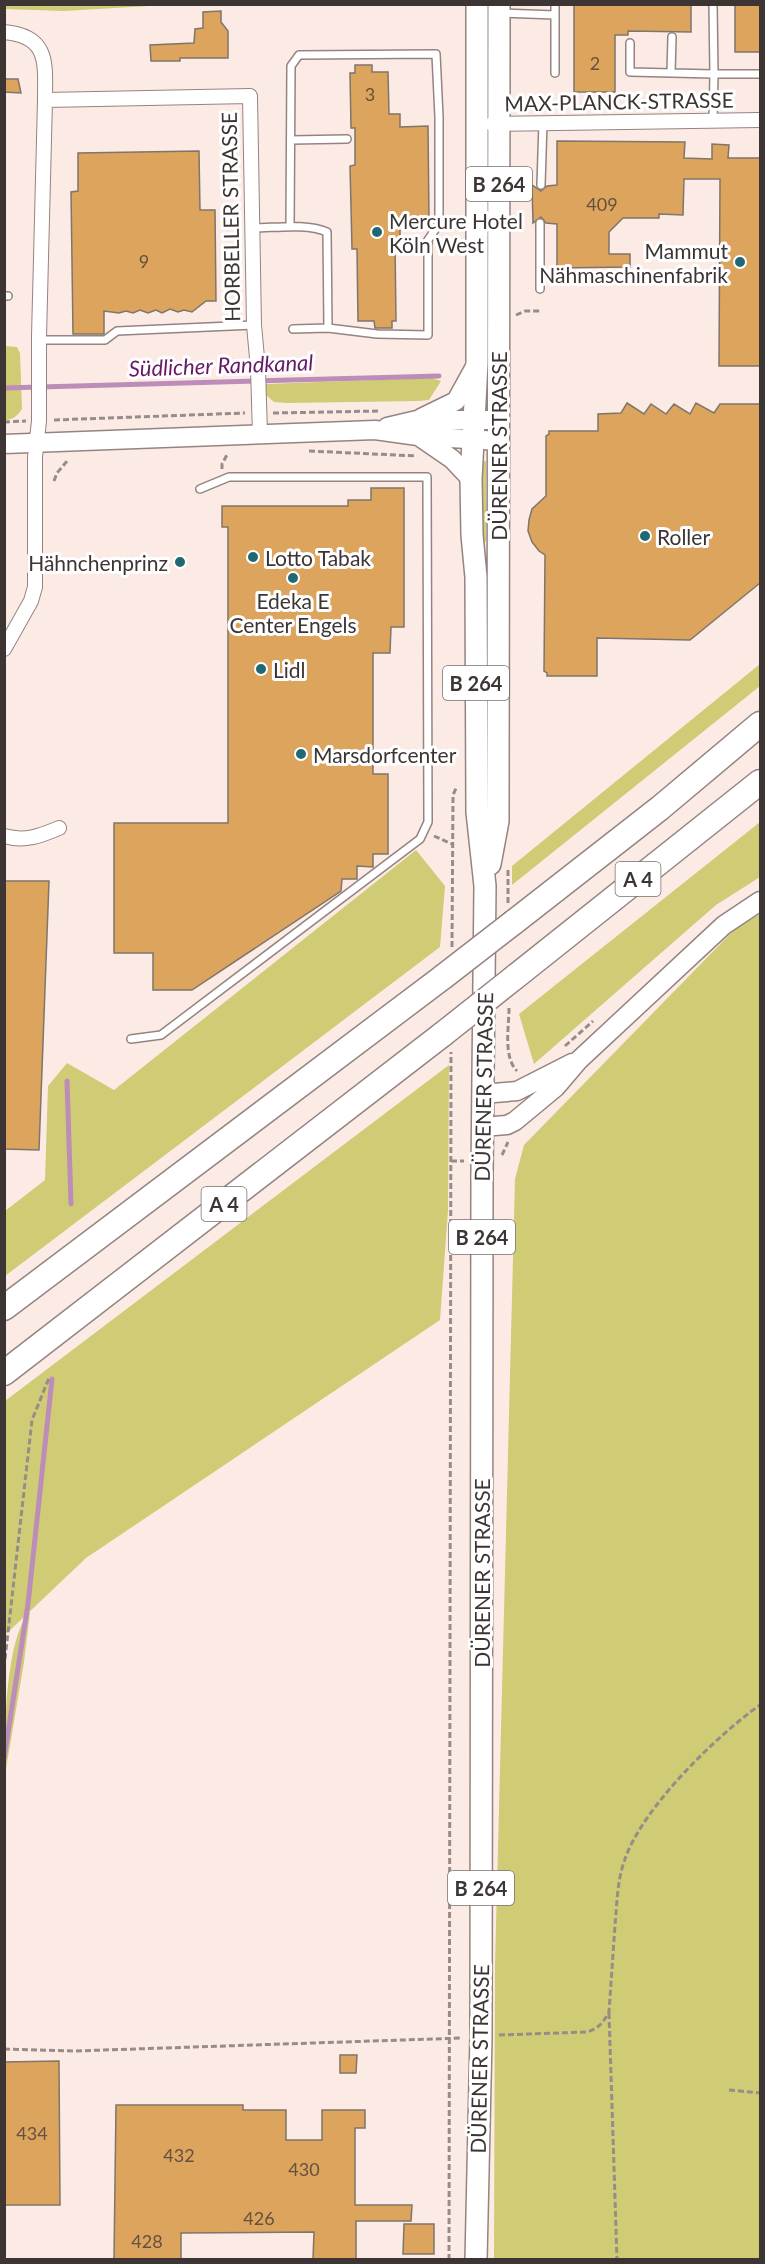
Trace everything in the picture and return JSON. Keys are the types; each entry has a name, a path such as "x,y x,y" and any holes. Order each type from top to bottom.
{"highway":[{"name":"A 4","path":"4,1308 443,977 511,917 660,808 760,724"},
{"name":"A 4","path":"4,1373 447,1039 515,977 760,782"}],"main road":[{"name":"DÜRENER STRASSE","path":"485,886 498,821 501,123 492,8"},
{"name":"DÜRENER STRASSE","path":"476,2259 481,2037 482,1161 485,886 477,812 476,577 472,536 471,479 477,363 478,124 492,8"},
{"name":"B 264","path":"418,428 456,401 477,363"},
{"path":"475,430 499,420"},
{"path":"418,428 471,479"},
{"path":"4,444 418,428 475,430 499,441"},
{"path":"483,1127 507,1125 515,1121 556,1087 579,1059 724,925 760,901"},
{"path":"483,1094 517,1091 579,1059"}],"street":[{"path":"4,32 23,35 34,40 45,64 35,586 31,601 7,640"},
{"name":"HORBELLER STRASSE","path":"45,100 250,96 254,325 260,434"},
{"name":"MAX-PLANCK-STRASSE","path":"478,124 760,120"},
{"path":"4,836 16,839 34,838 59,828"}],"lane":[{"path":"555,4 555,73"},
{"path":"713,4 713,120"},
{"path":"492,8 555,15"},
{"path":"671,73 672,37"},
{"path":"630,43 630,72 760,74"},
{"path":"290,227 291,66 299,55 436,54 439,117 439,224 428,240 428,335 377,334 328,328 293,329"},
{"path":"541,185 543,122"},
{"path":"291,140 347,139"},
{"path":"540,223 540,289"},
{"path":"252,228 290,227 327,232 328,328"},
{"path":"39,340 105,340 117,331 254,325"},
{"path":"131,1039 161,1035 420,839 428,822 428,477 229,477 200,489"}],"path":[{"path":"511,315 525,311 542,311"},
{"path":"222,480 222,464 231,448 231,435"},
{"path":"302,451 419,456"},
{"path":"54,482 71,456"},
{"path":"452,949 453,795 460,778"},
{"path":"424,831 453,845"},
{"path":"508,889 511,917"},
{"path":"509,1008 509,1055 511,1065 517,1071 517,1091"},
{"path":"447,1039 451,1161 449,2259"},
{"path":"451,1161 500,1161 506,1145 518,1131 515,1121"},
{"path":"4,1668 32,1420 49,1378"},
{"path":"617,2259 609,2012 618,1894 623,1863 632,1842 655,1807 696,1762 760,1705"},
{"path":"4,2049 75,2051 587,2032 597,2029 609,2012"},
{"path":"729,2090 760,2093"}],"shaded area":[{"path":"5,4 149,4 149,6 64,11 5,9"},
{"path":"5,346 17,347 20,353 22,409 15,417 5,420"},
{"path":"431,378 441,381 429,400 287,403 274,402 266,395 266,384"},
{"path":"480,461 486,461 486,541 484,543"},
{"path":"760,664 760,686 512,885 512,866"},
{"path":"760,822 760,877 716,905 534,1064 519,1014"},
{"path":"416,850 445,886 440,947 5,1276 5,1211 45,1180 48,1086 67,1063 114,1090"},
{"path":"760,914 760,2259 494,2259 495,1965 515,1179 524,1145 734,930"},
{"path":"449,1065 448,1211 440,1320 86,1558 5,1635 5,1401"},
{"path":"30,1612 5,1775 6,1714 11,1665 15,1643"}],"building":[{"path":"574,4 691,4 691,32 628,31 628,35 615,35 615,92 574,92"},
{"path":"735,4 760,4 760,52 735,52"},
{"path":"221,11 221,22 228,31 228,58 180,58 180,61 151,61 150,45 194,43 195,29 203,28 203,12"},
{"name":"Mercure Hotel Köln West","path":"355,65 372,65 372,72 388,72 389,114 400,114 400,127 428,126 429,220 400,220 400,238 395,243 396,321 392,321 392,328 375,328 374,321 358,321 357,249 352,249 350,166 355,165 355,128 351,128 350,73 355,73"},
{"path":"4,79 18,79 21,93 4,92"},
{"path":"557,141 685,142 684,158 712,159 712,144 729,145 728,158 760,158 760,366 719,366 720,179 684,179 683,215 659,214 659,218 623,218 609,232 609,254 630,254 630,267 557,268 557,224 546,223 541,217 533,223 532,185 541,191 547,186 557,185"},
{"path":"199,151 200,210 215,210 216,301 206,301 192,312 184,310 178,312 170,309 162,313 156,310 148,313 140,310 133,313 104,311 104,334 73,334 71,192 78,191 78,153"},
{"name":"Roller","path":"627,403 644,414 651,404 666,414 674,404 690,414 696,403 714,413 720,404 760,404 760,583 690,640 597,638 597,676 547,676 544,671 545,555 532,542 528,531 532,509 546,496 546,436 549,431 598,431 598,414 621,413"},
{"name":"Marsdorfcenter","path":"371,488 404,488 404,627 391,627 390,653 373,653 373,774 388,774 388,854 373,854 373,867 357,866 357,879 342,879 341,891 192,990 153,990 153,953 114,953 114,823 228,823 228,527 222,527 222,506 348,506 348,500 371,500"},
{"path":"4,881 49,881 39,1150 4,1149"},
{"path":"340,2055 357,2055 356,2073 340,2073"},
{"path":"59,2061 60,2205 4,2205 4,2062"},
{"path":"116,2105 243,2105 243,2110 286,2110 286,2140 322,2140 322,2110 365,2110 365,2128 355,2128 355,2205 412,2205 411,2221 356,2221 356,2259 313,2259 314,2232 181,2233 181,2259 114,2259"},
{"path":"404,2224 434,2224 434,2254 403,2254"}],"waterway":[{"name":"Südlicher Randkanal","path":"4,388 439,376"},
{"path":"67,1081 71,1204"},
{"path":"4,1758 28,1604 52,1379"}],"place":[{"name":"Mercure Hotel Köln West","path":"377,232"},
{"name":"Mammut Nähmaschinenfabrik","path":"740,262"},
{"name":"Roller","path":"645,536"},
{"name":"Lotto Tabak","path":"253,557"},
{"name":"Hähnchenprinz","path":"180,562"},
{"name":"Edeka E Center Engels","path":"293,578"},
{"name":"Lidl","path":"261,669"},
{"name":"Marsdorfcenter","path":"301,754"}]}
